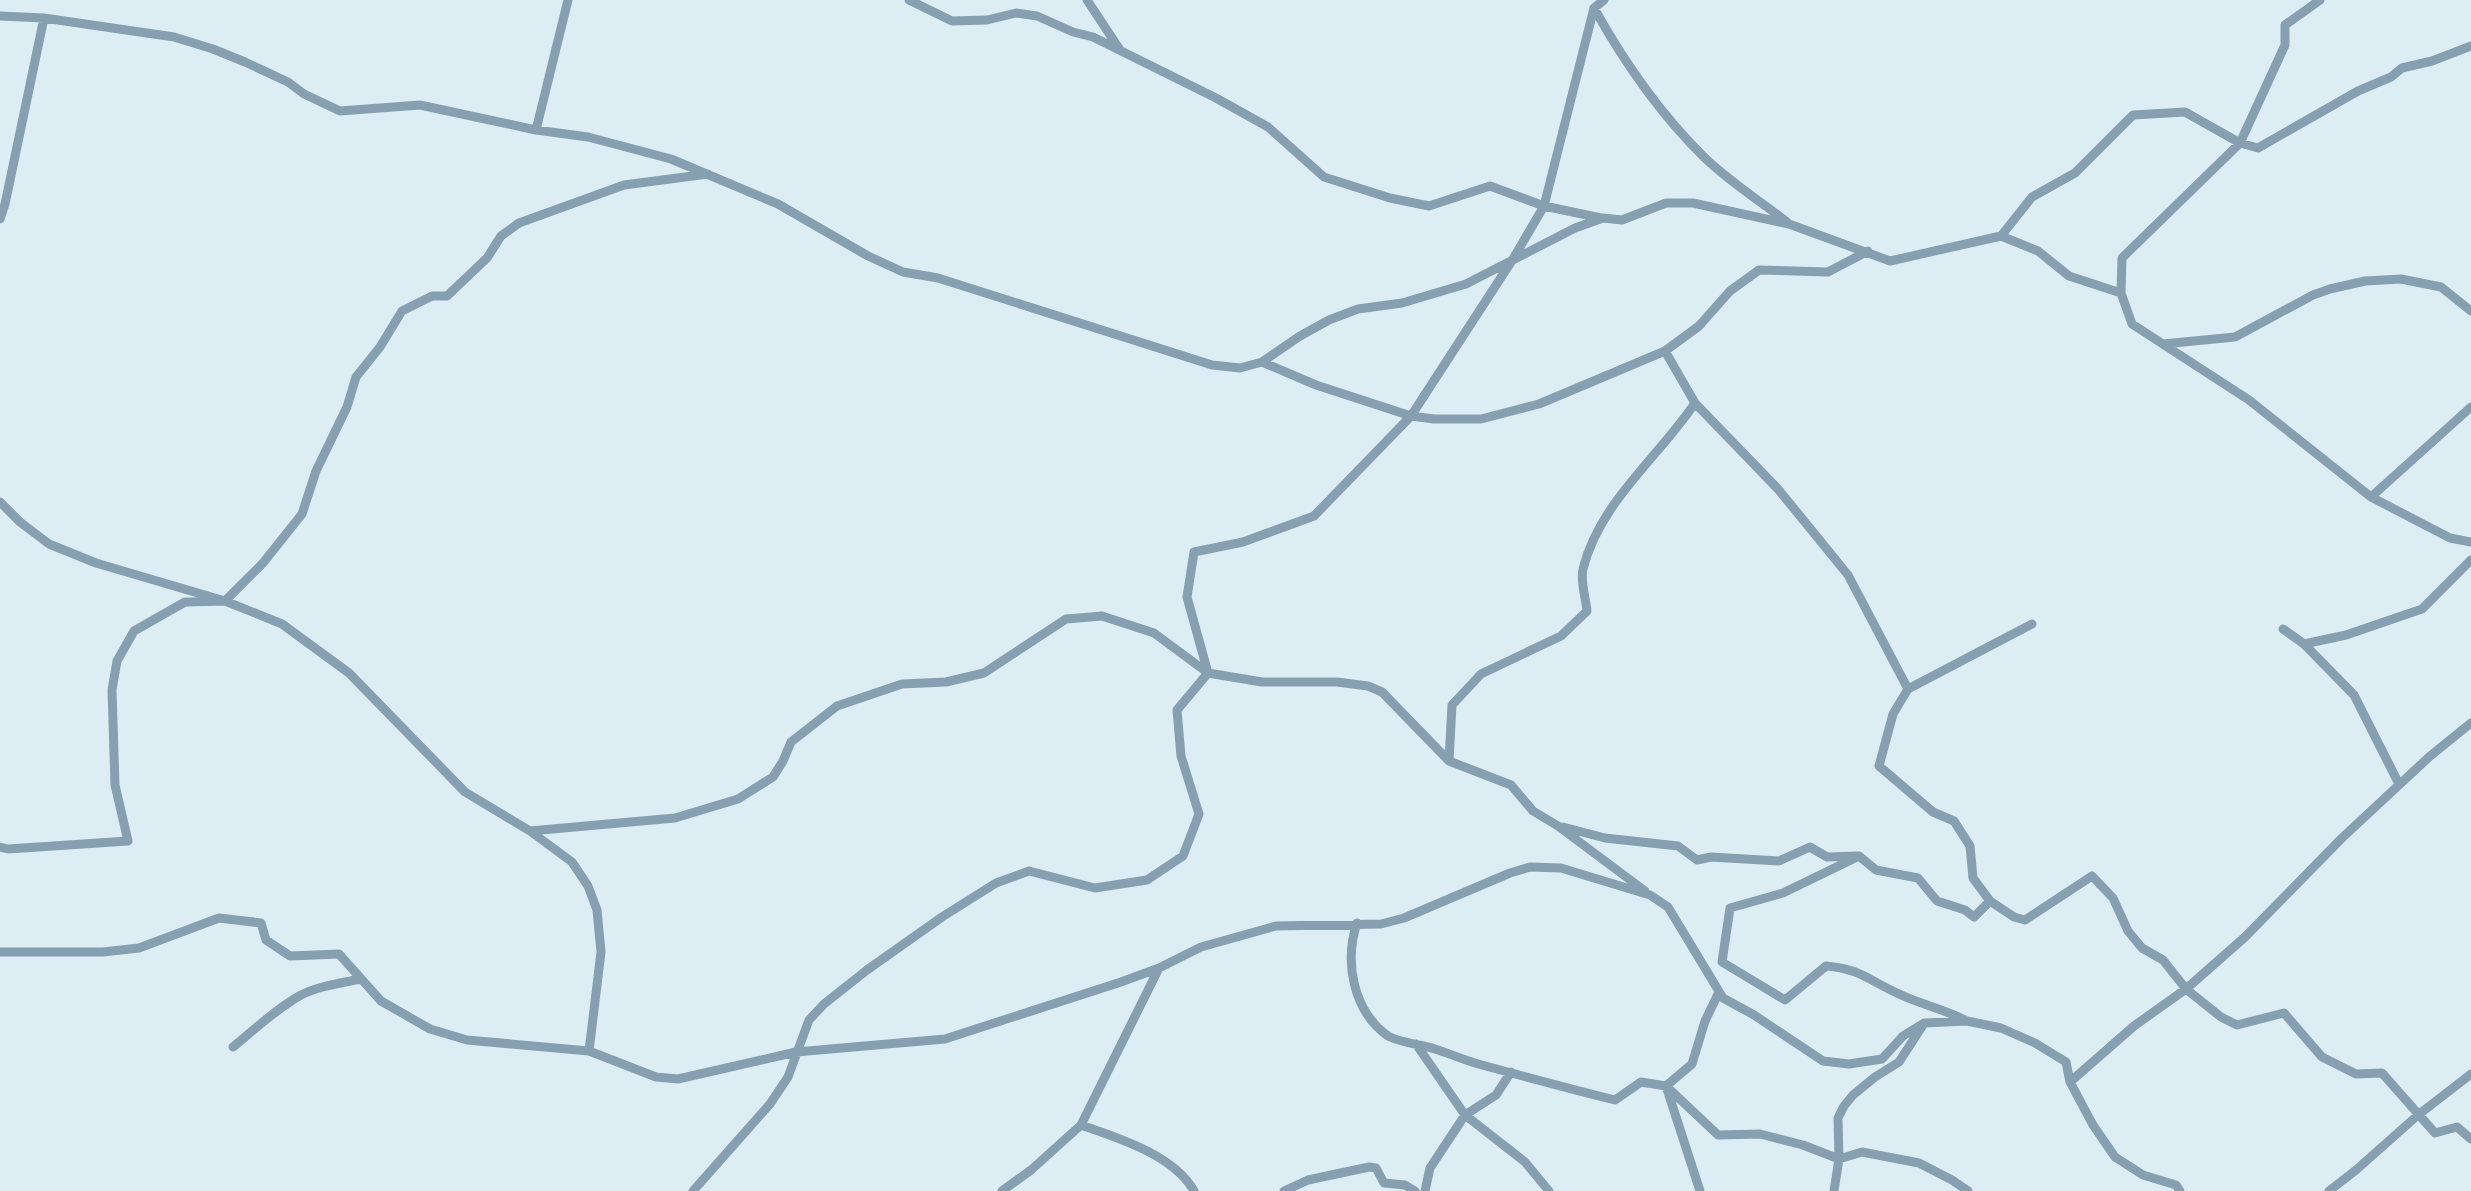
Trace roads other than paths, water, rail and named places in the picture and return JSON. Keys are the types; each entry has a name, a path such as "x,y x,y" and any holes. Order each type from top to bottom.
{"street":[{"path":"536,130 568,0"},
{"path":"909,0 952,21 987,20 1016,13 1037,16 1073,32 1093,37 1216,98 1268,127 1324,177 1390,198 1429,206 1490,186 1544,206 1622,220 1666,203 1693,203 1789,224 1868,251 1890,261 2001,236 2038,251 2069,276 2121,294"},
{"path":"1087,0 1122,52"},
{"path":"1208,672 1188,597 1194,552 1243,542 1314,516 1411,416 1513,260 1544,206 1594,8 1604,0"},
{"path":"2320,0 2286,26 2285,45 2240,143 2122,258 2121,294 2132,324 2249,400 2372,497 2450,538 2471,542"},
{"path":"1594,8 1612,40 1668,118 1706,159 1789,224"},
{"path":"0,16 44,18 174,37 213,49 288,82 304,94 340,111 420,105 536,130 588,137 671,159 778,204 868,256 903,272 938,278 1212,365 1240,368 1262,362 1300,336 1329,320 1358,309 1402,303 1466,284 1576,228 1603,218"},
{"path":"0,219 44,18"},
{"path":"2001,236 2032,198 2075,173 2133,115 2185,112 2240,143 2258,148 2358,91 2392,77 2402,68 2432,61 2471,46"},
{"path":"0,847 8,849 128,840 115,785 112,690 117,661 134,630 185,602 225,600 263,563 302,514 316,471 347,408 356,377 380,347 402,311 432,296 447,296 487,258 501,236 519,223 624,186 708,174"},
{"path":"1262,362 1316,385 1411,416 1434,420 1481,419 1539,404 1665,351 1699,326 1730,291 1759,270 1828,272 1868,251"},
{"path":"2163,344 2235,337 2313,295 2365,281 2401,279 2441,287 2471,311"},
{"path":"1665,351 1695,404 1778,489 1848,575 1908,689"},
{"path":"1449,761 1452,705 1481,674 1561,636 1587,611 1583,571 1602,519 1682,423 1695,404"},
{"path":"2372,497 2471,408"},
{"path":"0,502 20,522 49,544 96,563 225,600 282,624 349,673 465,792 530,831 572,862 588,886 598,910 601,952 589,1051"},
{"path":"2304,644 2346,635 2422,609 2471,560"},
{"path":"530,831 675,818 738,799 773,777 783,761 791,742 837,706 902,684 946,682 984,673 1066,619 1102,616 1154,633 1208,672 1262,682 1336,682 1368,686 1382,692 1449,761 1512,785 1533,810 1558,826 1668,907 1723,998 1754,1014 1822,1061 1849,1064 1882,1059 1903,1036 1924,1023 1967,1021 2001,1028 2035,1043 2066,1062 2070,1082 2093,1125 2116,1157 2143,1175 2175,1189"},
{"path":"2032,624 1908,689 1893,714 1879,766 1933,812 1954,821 1970,846 1973,878 1990,901 2014,917 2025,920 2092,876 2113,898 2128,931 2142,948 2163,960 2186,988 2221,1017 2237,1025 2284,1013 2322,1057 2356,1074 2382,1073 2435,1133 2457,1127 2471,1139"},
{"path":"2283,629 2304,644 2354,695 2399,784"},
{"path":"693,1191 770,1104 788,1077 809,1020 824,1004 934,922 996,884 1028,871 1095,888 1147,880 1183,856 1199,814 1180,756 1177,710 1208,672"},
{"path":"2070,1082 2134,1026 2186,988 2245,937 2342,838 2399,784 2471,723"},
{"path":"1558,826 1605,838 1678,846 1697,860 1711,858 1779,861 1810,847 1827,857 1859,856 1876,870 1918,878 1937,901 1954,905 1974,917 1990,901"},
{"path":"1859,856 1784,893 1730,908 1722,962 1785,1000 1826,966 1840,967 1862,973 1896,993 1951,1013 1967,1021"},
{"path":"0,952 103,952 139,948 220,918 261,923 266,940 290,956 340,954 381,1000 430,1028 467,1040 589,1051 656,1077 678,1079 796,1052 945,1039 1159,968 1201,947 1276,926 1381,924 1404,918 1510,873 1530,867 1562,868 1650,895"},
{"path":"1357,923 1352,935 1353,982 1365,1014 1389,1037 1480,1065 1615,1100 1641,1082 1666,1086 1718,1135 1760,1134 1803,1145 1839,1159 1862,1152 1919,1162 1968,1191"},
{"path":"1002,1191 1031,1170 1081,1125 1159,968"},
{"path":"233,1047 284,1006 303,995 361,979"},
{"path":"1666,1086 1692,1064 1708,1014 1719,992"},
{"path":"1834,1191 1839,1159 1838,1125 1844,1106 1853,1095 1874,1077 1899,1062 1924,1023"},
{"path":"1416,1044 1465,1115 1525,1162 1549,1191"},
{"path":"1425,1191 1430,1168 1465,1115 1496,1096 1511,1072"},
{"path":"2329,1191 2356,1170 2418,1115 2471,1074"},
{"path":"1666,1086 1700,1191"},
{"path":"1081,1125 1107,1134 1167,1162 1190,1184 1194,1191"},
{"path":"1284,1191 1308,1180 1369,1167 1376,1168 1384,1183 1405,1185 1415,1191"}]}
